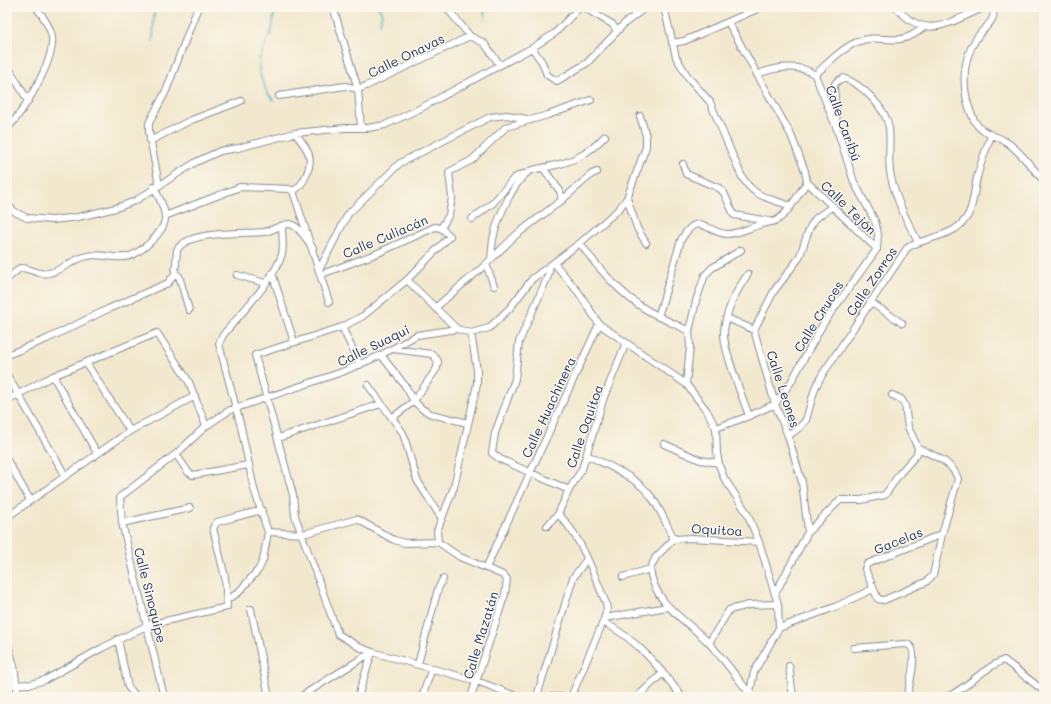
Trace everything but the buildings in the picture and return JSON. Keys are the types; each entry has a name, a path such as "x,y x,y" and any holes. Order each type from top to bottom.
{"street":[{"path":"7,129 28,101 44,67 51,46 50,31 36,7"},
{"path":"7,279 20,268 45,274 54,272 74,260 89,255 123,258 135,254 147,245 164,225 165,216 157,186 150,142 150,123 166,91 198,7"},
{"path":"333,7 358,89 361,128"},
{"path":"446,7 470,36 484,43 500,65"},
{"path":"7,204 15,212 27,218 65,220 135,201 157,186 214,153 295,133 327,129 380,127 532,48 555,33 582,7 612,24 617,31"},
{"path":"664,7 676,57 688,77 710,102 747,186 755,193 790,206"},
{"path":"672,43 684,40 728,22 746,12 762,7"},
{"path":"896,7 907,18 924,27 936,28 986,7"},
{"path":"991,7 994,12 994,18 975,39 965,64 965,93 974,121 980,128 991,136 1004,140 1044,181"},
{"path":"532,48 542,62 547,75 553,80 562,80 567,74 587,63 641,8"},
{"path":"658,317 681,240 686,232 692,227 703,224 720,233 735,234 770,222 775,222 790,206 807,182 805,171 791,135 728,22"},
{"name":"Calle Caribú","path":"877,248 878,234 875,221 854,182 837,129 815,75 836,56 856,43 875,39 904,40 924,27"},
{"name":"Calle Onavas","path":"279,96 345,86 358,89 388,77 470,36"},
{"path":"7,65 28,101"},
{"path":"757,75 776,68 803,68 815,75"},
{"path":"837,129 837,111 834,86 836,82 843,78 870,94 883,113 889,127 890,176 906,220 918,242"},
{"path":"441,228 449,215 452,198 449,172 472,160 504,128 591,100"},
{"path":"150,142 189,121 241,101"},
{"path":"321,271 348,214 400,163 490,117 506,115 530,120"},
{"path":"438,542 437,531 454,487 477,377 471,333 489,328 510,308 532,279 580,243 613,215 627,198 646,147 646,136 640,116"},
{"path":"165,216 240,187 291,190 301,184 309,164 309,155 295,133"},
{"path":"472,219 493,203 514,178 543,168 571,161 587,154 605,136"},
{"name":"Calle Zorros","path":"788,436 803,424 815,388 822,375 904,252 918,242 931,239 955,229 967,218 972,210 977,174 991,136"},
{"path":"683,164 686,174 713,185 724,193 734,215 770,222"},
{"path":"543,168 560,191 562,200"},
{"path":"435,308 489,261 516,235 562,200 592,174 597,172"},
{"path":"494,286 489,261 493,237 497,224 514,188 525,174"},
{"name":"Calle Tejón","path":"807,182 877,248"},
{"path":"291,190 313,248 330,302"},
{"path":"627,198 637,228 646,243"},
{"path":"727,318 754,330 774,291 799,258 810,228 816,218 833,206"},
{"path":"7,355 47,339 168,282 175,274 176,253 184,242 201,236 264,232 288,224 296,226 313,248"},
{"path":"228,599 238,593 259,569 264,560 268,532 248,465 236,407 219,344 223,335 265,283 280,259 283,249 282,226"},
{"name":"Calle Culiacán","path":"321,271 378,253 435,227 441,228 449,235 448,240 407,280"},
{"path":"580,243 595,264 606,276 645,309 658,317 689,331"},
{"name":"Calle Cruces","path":"716,428 749,416 775,404 791,382 823,324 877,248"},
{"path":"686,384 690,347 689,331 696,301 705,275 712,268 741,250"},
{"path":"552,265 579,293 599,324 686,384 707,411 716,428 719,463 724,478 747,513 759,542 778,604 779,628 754,672 749,695"},
{"path":"552,265 519,342 515,379 500,415 491,445 492,452 500,459 529,474 569,490"},
{"path":"272,273 294,342"},
{"path":"175,274 179,276 189,310"},
{"path":"748,274 738,288 727,318 724,332 726,345 749,416"},
{"path":"237,275 265,283"},
{"path":"457,329 407,280 370,311 342,327 255,355 293,495 295,516 303,534 338,634 359,647 372,652 477,681 518,697"},
{"path":"870,302 902,323"},
{"name":"Calle Huachinera","path":"486,568 599,324"},
{"path":"342,327 360,365"},
{"name":"Calle Suaqui","path":"120,497 176,454 206,426 236,407 319,381 360,365 417,335 457,329 471,333"},
{"name":"Calle Leones","path":"754,330 775,404 788,436 802,482 808,532"},
{"path":"7,400 53,376 157,333 184,374 195,396 206,426"},
{"name":"Calle Oquitoa","path":"547,526 558,514 569,490 582,469 604,397 626,343"},
{"path":"392,349 432,354 438,361 437,368 414,402 392,418"},
{"path":"381,355 406,387 414,402 422,409 431,414 468,423"},
{"path":"86,363 130,431"},
{"path":"7,374 65,475"},
{"path":"53,376 97,452"},
{"path":"368,384 403,433 408,444 417,480 442,519"},
{"path":"775,594 808,532 840,500 861,500 885,495 900,473 917,454 918,448 908,427 905,405 901,399 892,395"},
{"path":"7,517 97,452 130,431 195,396"},
{"path":"278,438 381,404"},
{"path":"664,444 700,460 719,463"},
{"path":"779,628 835,607 873,589 878,599 884,600 929,579 933,575 942,534 958,479 955,471 949,464 918,448"},
{"path":"176,454 188,472 193,475 248,465"},
{"path":"587,455 629,478 644,488 652,498 674,539 656,557 650,569 650,575 667,607 687,622 708,643 749,695"},
{"path":"7,460 30,500"},
{"name":"Calle Sinoquipe","path":"120,497 122,523 164,697"},
{"path":"122,523 190,508"},
{"path":"7,685 31,684 45,680 118,639 148,626 227,607 228,599 225,577 213,528 217,522 262,510"},
{"path":"558,514 567,522 577,537 606,603 607,610 571,697"},
{"path":"268,532 303,534 356,519 394,540 405,543 438,542 460,557 486,568"},
{"name":"Gacelas","path":"873,589 865,569 867,564 942,534"},
{"name":"Oquitoa","path":"674,539 690,538 759,542"},
{"path":"562,697 535,696 572,578 586,560"},
{"name":"Calle Mazatán","path":"471,697 505,594 507,579 503,575 486,568"},
{"path":"623,577 650,569"},
{"path":"418,664 438,588 443,579"},
{"path":"708,643 729,610 749,605 778,604"},
{"path":"604,620 667,607"},
{"path":"251,609 269,697"},
{"path":"604,620 625,634 663,672 682,697"},
{"path":"118,639 128,687 137,697"},
{"path":"7,641 18,685 18,697"},
{"path":"854,648 904,644 910,646 913,651 914,658 907,697"},
{"path":"300,697 372,652"},
{"path":"358,697 372,652"},
{"path":"947,697 958,692 993,664 1004,660 1044,691"},
{"path":"789,666 793,697"},
{"path":"422,697 432,668"},
{"path":"637,697 663,672"}],"waterway":[{"path":"153,7 153,41"},
{"path":"274,100 267,93 259,72 259,60 272,30 275,7"},
{"path":"378,7 382,13 380,23"},
{"path":"484,7 485,19"}]}
